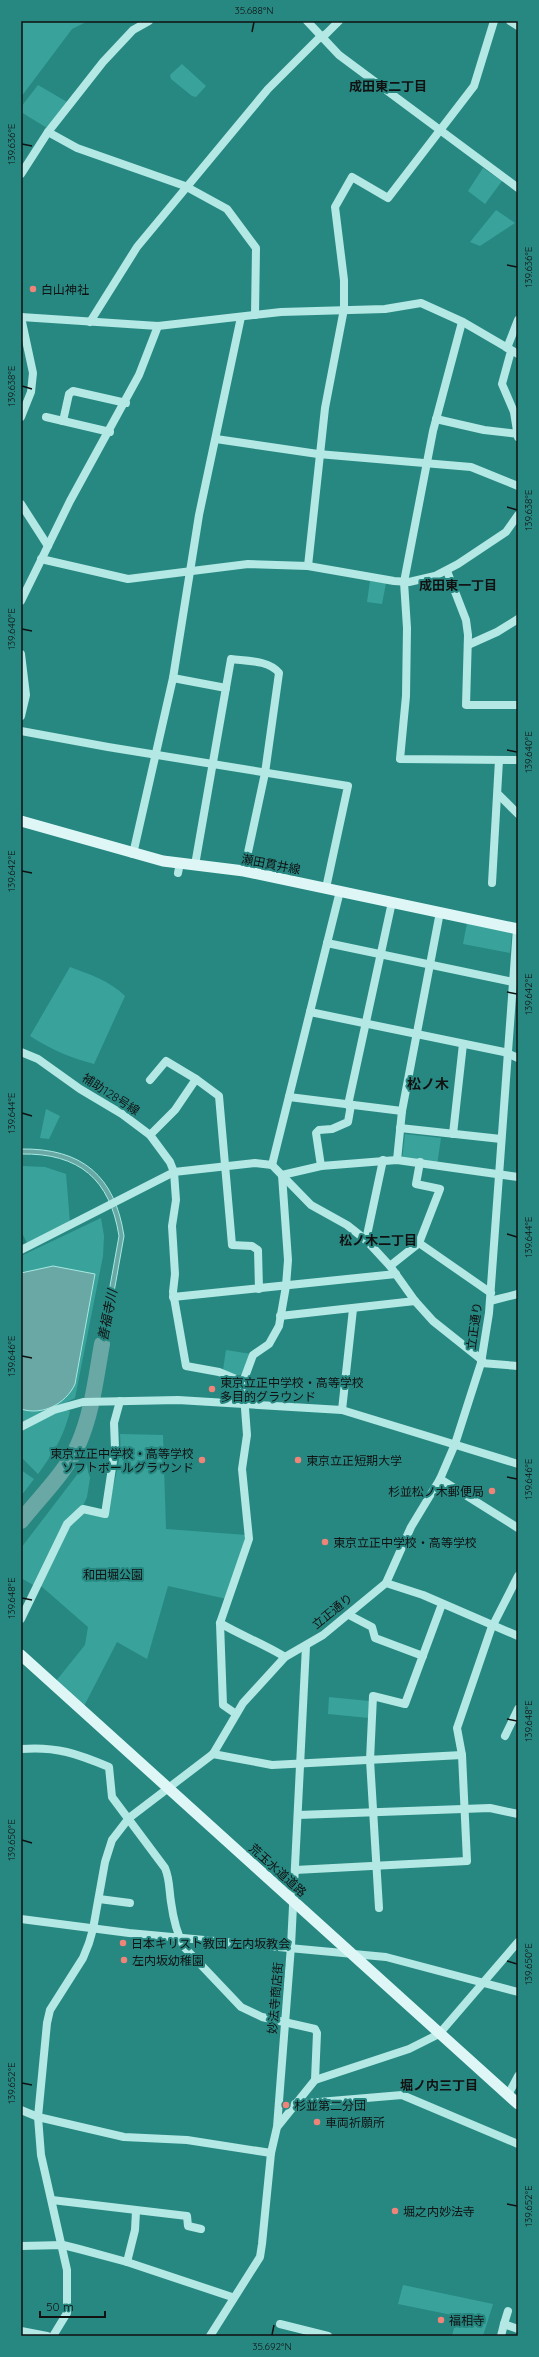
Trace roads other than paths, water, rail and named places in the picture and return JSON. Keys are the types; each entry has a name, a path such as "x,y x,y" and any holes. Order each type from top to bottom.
{"main road":[{"name":"瀬田貫井線","path":"21,821 179,868 195,865 244,871 517,928"},
{"name":"荒玉水道道路","path":"21,1655 518,2104"}],"street":[{"path":"21,174 48,132 103,62 133,30 149,21"},
{"path":"307,21 339,55 518,188"},
{"path":"90,322 137,247 185,186 268,89 318,39 339,21"},
{"path":"308,566 318,454 325,408 344,309 344,280 335,207 352,177 388,198 474,86 494,21"},
{"path":"510,21 518,26"},
{"path":"48,132 83,150 185,186 227,209 256,248 256,315"},
{"path":"21,417 31,392 33,373 21,317 158,326 256,315 344,309 385,310 421,303 462,322 512,351"},
{"path":"133,854 173,678 189,571 203,493 216,439 241,317"},
{"path":"436,419 484,430 518,435 514,412 502,384 512,351 518,320"},
{"path":"462,322 436,419 404,582 407,628 406,696 400,759 518,760"},
{"path":"21,601 70,501 140,376 158,326"},
{"path":"63,421 69,394 72,391 126,403"},
{"path":"46,417 110,432"},
{"path":"216,439 318,454 427,462 471,467 518,486"},
{"path":"21,504 48,546"},
{"path":"41,559 128,579 248,564 308,566 404,582 422,580 447,571 506,532 518,515"},
{"path":"447,571 466,620 468,645 466,706 518,705"},
{"path":"468,645 497,632 518,619"},
{"path":"21,654 26,695 21,716"},
{"path":"195,865 231,659 269,665 279,673 265,773 244,871"},
{"path":"173,678 226,688"},
{"path":"21,731 155,755 348,786 326,888"},
{"path":"492,883 499,760"},
{"path":"498,794 518,814"},
{"path":"272,1165 340,891"},
{"path":"321,1166 316,1133 319,1130 332,1129 348,1122 349,1105 365,1025 392,902"},
{"path":"397,1160 402,1111 418,1036 440,912"},
{"name":"立正通り","path":"285,1656 306,1646 349,1615 386,1583 411,1527 440,1479 455,1444 481,1362 491,1297 517,928"},
{"path":"327,943 513,982"},
{"path":"310,1012 365,1025 463,1044 518,1058"},
{"path":"453,1134 463,1044"},
{"name":"補助128号線","path":"21,1052 38,1059 80,1089 122,1114 150,1135 161,1147 174,1172"},
{"path":"150,1080 166,1061 196,1079 219,1096 232,1245 252,1246 258,1250 259,1289"},
{"path":"150,1135 175,1110 196,1079"},
{"path":"289,1097 402,1111"},
{"path":"400,1128 501,1139"},
{"path":"366,1240 383,1160"},
{"path":"282,1175 321,1166 397,1160 420,1162 518,1178"},
{"path":"390,1266 418,1243 440,1189 416,1184 420,1162"},
{"path":"21,1250 103,1210 174,1172 255,1163 272,1165 310,1205 347,1225 366,1240 390,1266 415,1301 433,1321 481,1362 518,1366"},
{"path":"174,1172 176,1200 172,1226 175,1274 173,1297 186,1366 219,1372 244,1382"},
{"path":"236,1714 223,1705 220,1623 242,1565 249,1539 242,1469 247,1435 243,1405 244,1382 253,1355 269,1344 279,1326 286,1286 288,1260 282,1175"},
{"path":"418,1243 491,1297 518,1294"},
{"path":"173,1297 396,1274"},
{"path":"280,1316 415,1301"},
{"path":"342,1410 353,1309"},
{"path":"21,1427 54,1410 83,1402 178,1400 342,1410 518,1464"},
{"path":"21,1619 67,1524 83,1509 105,1514 115,1448 114,1423 120,1401"},
{"path":"440,1479 518,1528"},
{"path":"296,1870 375,1864 467,1861 466,1809 462,1755 457,1728 494,1624 518,1576"},
{"path":"386,1583 423,1595 494,1624 518,1636"},
{"path":"379,1908 375,1864 370,1760 373,1696 405,1704 442,1604"},
{"path":"349,1615 372,1627 375,1638 423,1656"},
{"path":"53,2336 67,2313 67,2270 63,2245 43,2166 38,2117 50,2010 83,1958 93,1929 105,1862 112,1840 129,1818 213,1754 236,1714 256,1687 285,1656 257,1640 245,1638 220,1623"},
{"name":"妙法寺商店街","path":"210,2336 232,2297 260,2257 271,2152 277,2126 291,1946 306,1646"},
{"path":"505,1736 518,1709"},
{"path":"21,1749 44,1747 76,1754 110,1767 112,1797 165,1868 169,1879 171,1902 179,1937 184,1947 211,1978 241,2007 262,2017 315,2029 317,2033 315,2080"},
{"path":"213,1754 272,1766 462,1755"},
{"path":"298,1815 490,1808 518,1814"},
{"path":"99,1899 130,1903"},
{"path":"21,1919 93,1929 349,1952 404,1961 482,1984 518,1992"},
{"path":"277,2126 315,2080 410,2049 439,2034 518,1942"},
{"path":"508,2095 518,2076"},
{"path":"295,2104 402,2095 518,2144"},
{"path":"21,2110 38,2117 124,2137 182,2140 271,2152"},
{"path":"52,2200 188,2216 188,2226 201,2229"},
{"path":"127,2262 135,2230 136,2211"},
{"path":"21,2246 63,2245 127,2262 232,2297"},
{"path":"500,2336 508,2311"},
{"path":"280,2324 328,2336"},
{"path":"504,2324 518,2329"},
{"path":"21,2331 47,2336"}],"water":[{"path":"21,1149 43,1150 62,1154 78,1160 92,1170 104,1182 113,1197 124,1236 101,1365 96,1364 119,1236 115,1216 108,1199 99,1185 88,1173 75,1164 60,1158 21,1154"},
{"path":"53,1266 95,1274 75,1384 66,1397 59,1403 45,1409 29,1411 21,1409 21,1273"}],"waterway":[{"name":"善福寺川","path":"21,1521 59,1475 78,1445 87,1421 102,1344"}],"place":[{"name":"白山神社","path":"33,289"},
{"name":"東京立正中学校・高等学校 多目的グラウンド","path":"212,1389"},
{"name":"東京立正中学校・高等学校 ソフトボールグラウンド","path":"202,1460"},
{"name":"東京立正短期大学","path":"298,1460"},
{"name":"杉並松ノ木郵便局","path":"492,1491"},
{"name":"東京立正中学校・高等学校","path":"325,1542"},
{"name":"日本キリスト教団 左内坂教会","path":"123,1943"},
{"name":"左内坂幼稚園","path":"124,1960"},
{"name":"杉並第二分団","path":"286,2105"},
{"name":"車両祈願所","path":"317,2122"},
{"name":"堀之内妙法寺","path":"395,2211"},
{"name":"福相寺","path":"441,2320"}],"district":[{"name":"成田東二丁目","path":"388,86"},
{"name":"成田東一丁目","path":"458,585"},
{"name":"松ノ木","path":"428,1084"},
{"name":"松ノ木二丁目","path":"378,1240"},
{"name":"堀ノ内三丁目","path":"439,2085"}],"park label":[{"name":"和田堀公園","path":"113,1574"}]}
